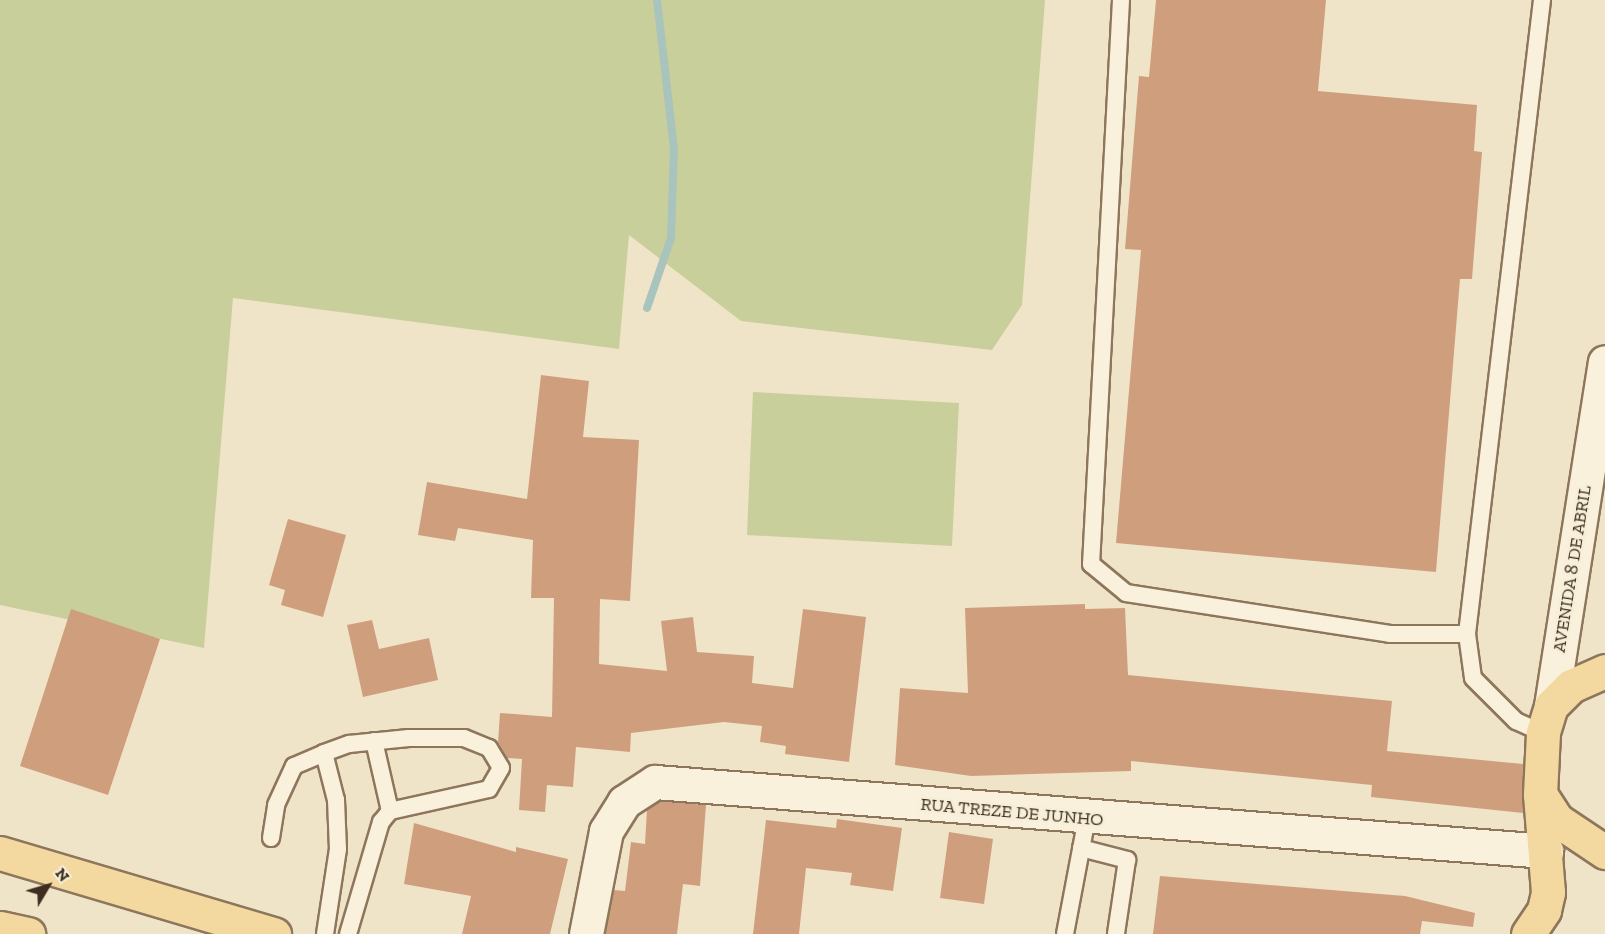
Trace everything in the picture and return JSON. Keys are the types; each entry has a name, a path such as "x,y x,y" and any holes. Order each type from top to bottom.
{"main road":[{"path":"1547,719 1571,686 1605,671"},
{"name":"AVENIDA 8 DE ABRIL","path":"1528,934 1546,902 1546,851 1540,794 1547,719"},
{"path":"1540,794 1557,820 1605,852"},
{"path":"0,853 274,934"},
{"path":"0,928 28,934"}],"street":[{"name":"AVENIDA 8 DE ABRIL","path":"1547,719 1605,362"},
{"name":"RUA TREZE DE JUNHO","path":"586,934 606,831 624,802 655,782 1084,833 1546,851"}],"lane":[{"path":"1122,0 1091,564 1126,593 1390,634 1467,634"},
{"path":"1542,0 1467,634 1473,678 1516,721 1547,719"},
{"path":"271,838 276,804 294,766 324,753 374,741 464,738 489,748 501,768 489,789 390,811 381,822 348,934"},
{"path":"374,741 390,811"},
{"path":"324,753 336,800 338,849 325,934"},
{"path":"1065,934 1084,833 1126,860 1116,934"}],"green space":[{"path":"0,0 1045,0 1022,305 992,350 741,321 629,235 619,349 233,298 204,648 0,605"},
{"path":"753,392 959,403 952,546 747,535"}],"building":[{"path":"1156,0 1326,0 1318,91 1477,105 1474,151 1482,152 1472,279 1460,279 1436,572 1116,543 1141,250 1125,249 1139,76 1149,77"},
{"path":"541,375 589,381 583,437 639,440 630,601 600,599 599,664 667,671 661,621 693,617 697,652 754,656 752,683 793,688 803,609 866,617 849,762 785,754 786,746 760,742 762,726 724,722 631,733 630,752 576,747 573,787 547,785 545,812 519,810 522,759 507,758 498,742 500,713 552,717 554,598 531,598 533,540 458,528 455,541 418,535 427,482 527,499"},
{"path":"288,519 346,535 323,617 281,605 285,590 269,585"},
{"path":"1085,604 1085,609 1125,608 1128,675 1392,701 1387,751 1523,764 1523,813 1371,797 1372,785 1131,761 1131,771 971,776 895,765 900,688 968,693 965,608"},
{"path":"71,609 160,639 108,795 20,766"},
{"path":"372,620 379,649 429,638 438,680 363,697 347,625"},
{"path":"660,801 706,805 700,886 683,884 677,934 605,934 614,890 625,891 631,842 645,844 647,809"},
{"path":"837,819 902,828 893,891 850,885 852,873 806,868 799,934 753,934 766,820 836,828"},
{"path":"414,823 516,852 516,847 568,859 550,934 462,934 471,896 404,884"},
{"path":"949,832 993,839 984,904 940,898"},
{"path":"1160,876 1405,896 1475,913 1473,927 1422,921 1420,934 1153,934"}],"waterway":[{"path":"647,308 671,238 674,149 657,0"}]}
